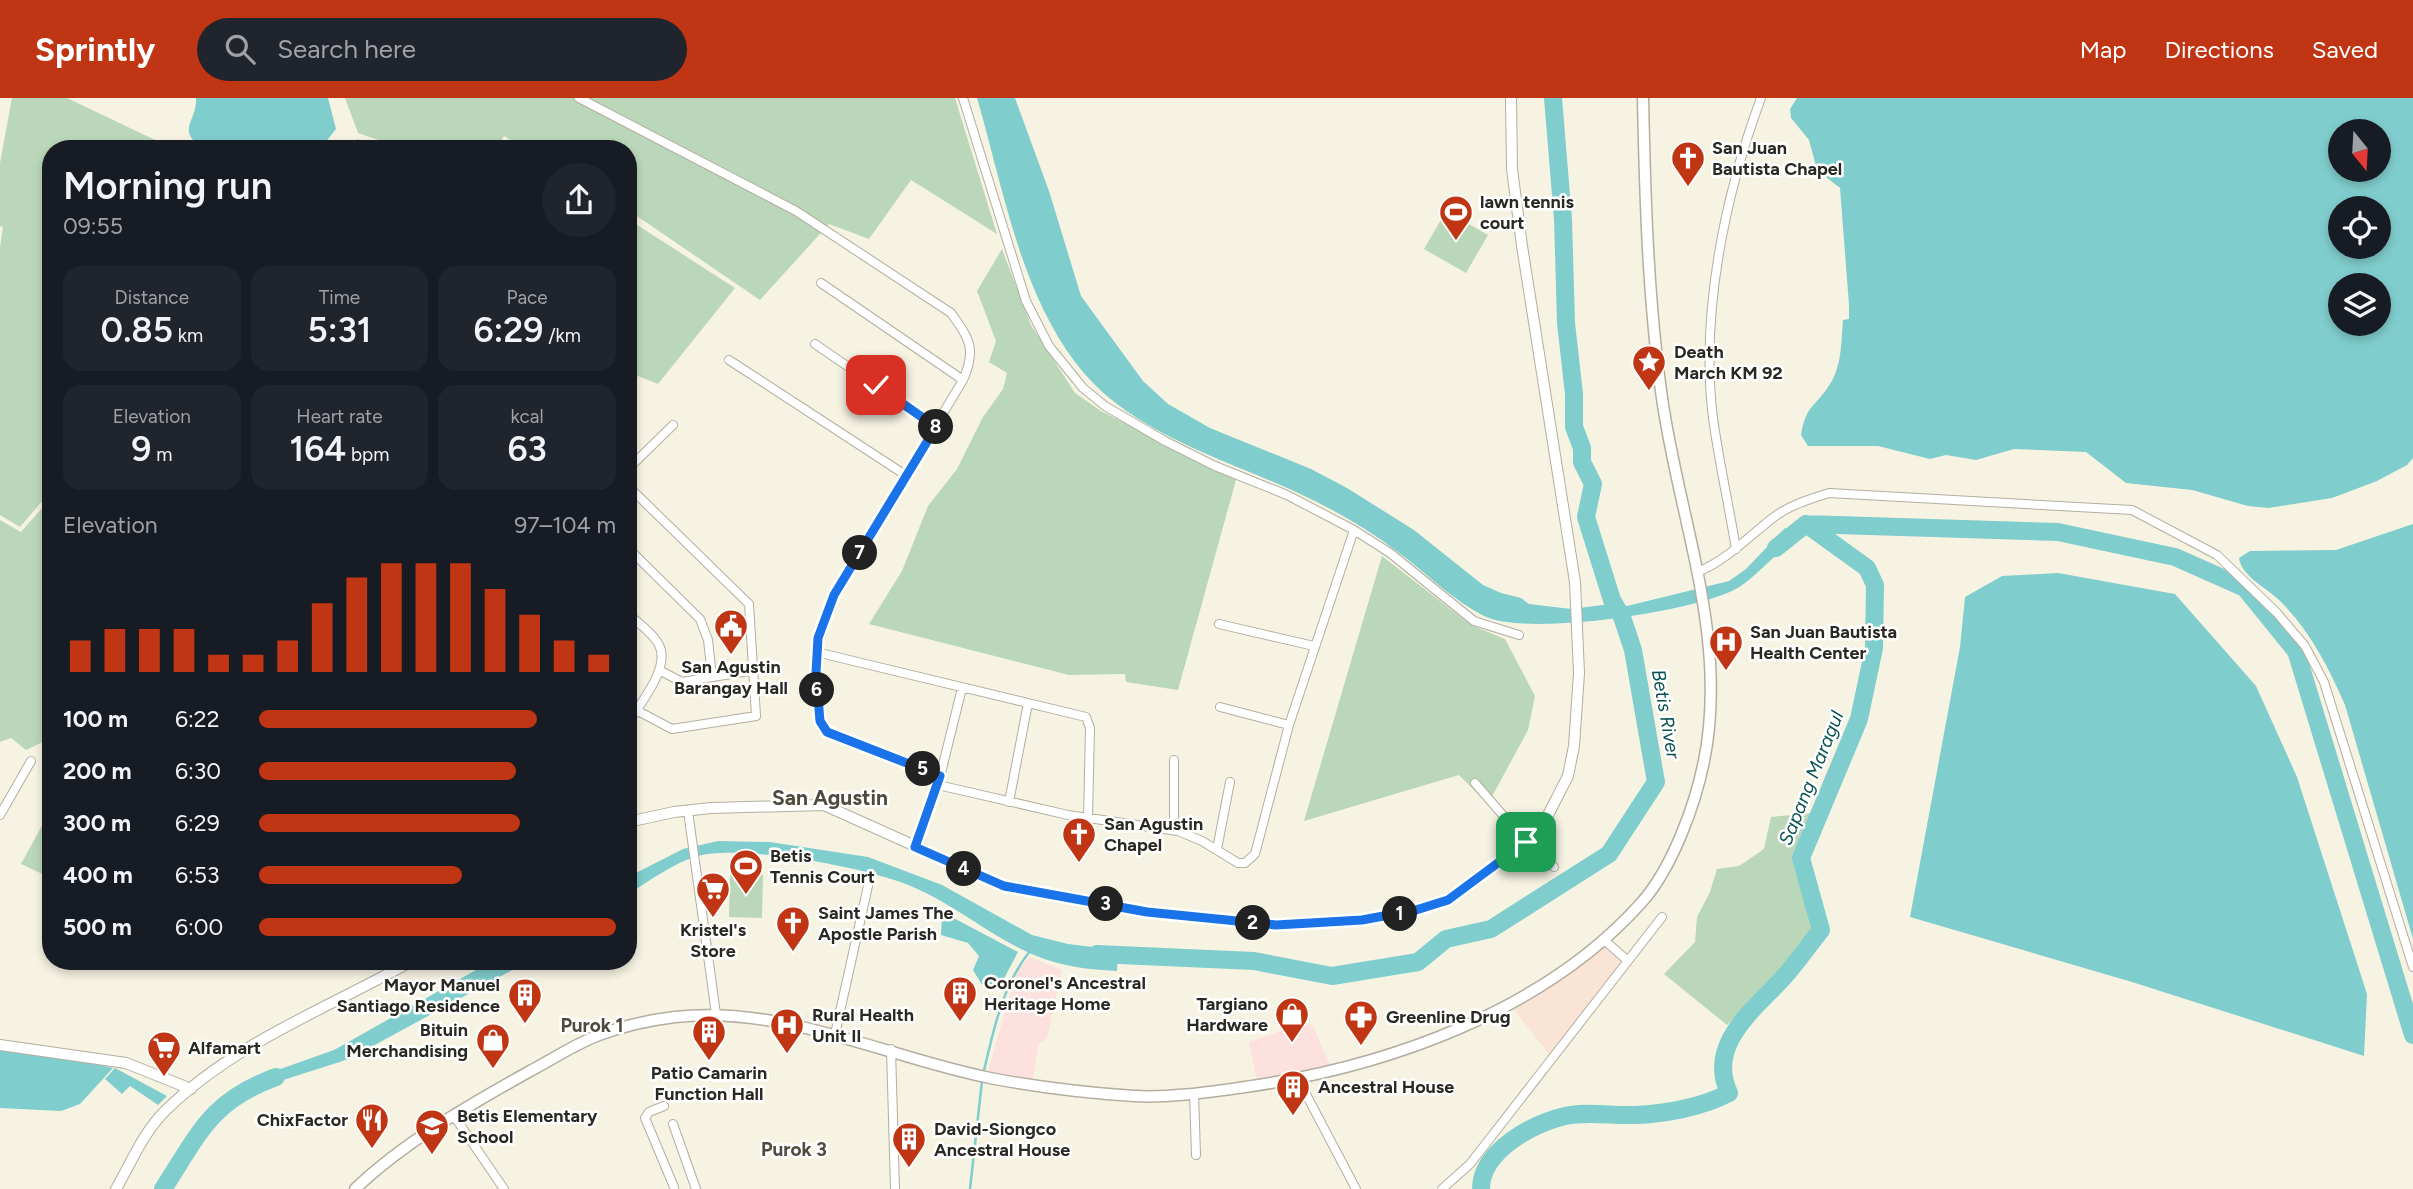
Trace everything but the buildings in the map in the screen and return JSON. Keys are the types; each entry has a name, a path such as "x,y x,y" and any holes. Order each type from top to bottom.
{"main road":[{"path":"355,1189 454,1116 601,1034 640,1023 716,1014 835,1034 993,1078 1138,1097 1194,1093 1298,1079 1371,1061 1466,1025 1530,993 1603,939 1655,886 1692,808 1711,714 1712,680 1704,607 1661,394 1648,234 1643,98"}],"street":[{"path":"579,98 796,211 951,313 967,335 972,360 963,380 834,595 816,653 821,727 839,738 939,780 1009,802 1088,818 1174,830 1217,849 1238,863 1245,863 1255,853 1289,725 1354,530"},
{"path":"963,98 1026,301 1049,346 1083,388 1105,406 1166,441 1215,466 1287,495 1354,530 1390,553 1474,621 1519,635"},
{"path":"637,820 688,811 824,805 1004,886 1147,912 1276,925 1362,920 1416,910 1448,900 1526,842 1547,817 1568,776 1579,698 1578,603 1522,246 1513,169 1511,98"},
{"path":"1736,549 1713,416 1710,357 1722,244 1732,186 1761,98"},
{"path":"821,283 963,380"},
{"path":"815,344 936,427"},
{"path":"729,360 907,476"},
{"path":"637,460 673,425"},
{"path":"1699,576 1776,516 1804,501 1829,493 2132,510 2186,538 2217,555 2277,613 2305,646 2324,682 2413,967"},
{"path":"637,495 749,604 756,716 672,729 637,711"},
{"path":"637,557 700,618 708,640 712,677"},
{"path":"637,623 660,646 659,670 637,708"},
{"path":"1219,624 1314,646"},
{"path":"816,653 1086,718 1089,722 1088,818"},
{"path":"659,670 681,682 755,670"},
{"path":"915,847 939,780 962,688"},
{"path":"1009,802 1028,704"},
{"path":"1220,707 1289,725"},
{"path":"1174,760 1174,830"},
{"path":"0,815 3,801 32,761"},
{"path":"1217,849 1230,782"},
{"path":"1475,783 1526,842 1554,867"},
{"path":"688,811 694,838 716,1014"},
{"path":"835,1034 870,877"},
{"path":"1442,1189 1470,1164 1662,917"},
{"path":"1603,939 1628,961"},
{"path":"116,1189 144,1137 163,1113 223,1062 395,970"},
{"path":"0,1045 117,1060 191,1088"},
{"path":"891,1049 895,1189"},
{"path":"1298,1079 1356,1189"},
{"path":"1194,1093 1196,1155"},
{"path":"664,1106 649,1112 645,1118 672,1188 694,1185 673,1124"},
{"path":"454,1116 504,1189"}],"shaded area":[{"path":"1605,941 1625,959 1550,1055 1514,1010"},
{"path":"1030,957 1062,970 1047,1039 1039,1043 1033,1079 988,1071 1017,970"},
{"path":"1312,1024 1332,1069 1257,1082 1249,1042 1292,1027"}],"green space":[{"path":"12,98 67,98 155,140 42,140 42,501 20,527 0,515 0,247 3,227 0,226 0,163"},
{"path":"345,98 955,98 997,234 911,180 869,239 829,224 760,300 637,216 637,140 510,140 504,136 502,140 379,140 358,133"},
{"name":"lawn tennis court","path":"1446,211 1488,235 1466,273 1424,249"},
{"path":"637,225 735,288 658,384 637,376"},
{"path":"1002,249 1031,325 1075,393 1101,411 1236,480 1178,690 1126,682 1125,674 1069,675 869,624 902,571 928,506 957,469 983,417 1003,389 1007,373 989,362 996,341 977,291"},
{"path":"42,508 42,742 26,750 11,738 0,742 0,520 21,532"},
{"path":"1382,556 1471,625 1505,639 1535,696 1528,730 1488,804 1459,775 1304,821"},
{"path":"1811,813 1799,858 1817,930 1781,975 1727,1025 1664,974 1695,942 1697,917 1710,892 1717,869 1739,866 1764,849 1771,817"},
{"path":"42,826 42,874 21,864"},
{"name":"Betis Tennis Court","path":"730,874 763,875 762,918 729,917"}],"water":[{"path":"196,98 328,98 336,129 327,140 193,140 189,125"},
{"path":"977,98 1015,98 1049,191 1081,296 1143,381 1168,404 1210,428 1311,469 1347,488 1414,530 1483,585 1521,598 1529,604 1571,609 1611,604 1627,606 1729,581 1746,569 1785,528 1799,538 1734,590 1683,606 1609,619 1535,624 1505,622 1472,610 1387,544 1348,519 1294,491 1176,440 1120,406 1096,386 1075,362 1056,333 1026,269"},
{"path":"1797,98 2413,98 2413,458 2407,465 2377,481 2332,498 2268,508 2248,506 2192,490 2126,483 2086,452 2014,449 1976,460 1946,455 1930,459 1878,446 1808,446 1801,435 1803,425 1809,411 1834,377 1840,353 1843,320 1849,319 1849,305 1840,188 1817,170 1809,140 1791,118 1790,109"},
{"path":"2413,524 2413,939 2339,691 2300,623 2279,600 2249,576 2239,558 2250,551 2336,550"},
{"path":"2058,573 2175,594 2256,686 2297,777 2367,994 2364,1056 2132,982 1910,917 1960,647 1965,597 2002,576"},
{"path":"718,841 770,842 868,857 942,885 1032,935 1068,944 1118,950 1117,971 1070,966 1035,956 913,887 868,872 806,860 745,853 698,856 671,868 637,889 637,872 683,849"},
{"path":"942,912 1018,952 999,988 982,985 973,970 979,956 968,943 941,935"},
{"path":"476,970 512,970 349,1059 255,1089 252,1082 269,1073 334,1050"},
{"path":"0,1050 75,1059 113,1068 80,1104 61,1111 0,1108"},
{"path":"115,1068 167,1096 158,1105 130,1086 122,1094 105,1079"}],"waterway":[{"name":"Betis River","path":"1097,954 1254,961 1332,976 1418,962 1446,939 1491,929 1609,854 1656,782 1633,650 1622,617 1612,600 1586,517 1593,484 1582,462 1582,448 1574,427 1574,394 1566,323 1563,219 1553,98"},
{"path":"1806,524 2058,532 2175,557 2245,588 2296,651 2413,1035"},
{"path":"1776,548 1806,524"},
{"name":"Sapang Maragul","path":"1481,1189 1483,1175 1499,1151 1538,1125 1565,1116 1582,1114 1635,1115 1671,1111 1696,1106 1729,1093 1724,1075 1724,1059 1729,1043 1748,1015 1788,972 1821,930 1801,858 1859,719 1874,648 1875,585 1867,568 1806,524"},
{"path":"983,1075 1005,994 1030,951"},
{"path":"163,1189 197,1136 221,1108 254,1086 276,1077"},
{"path":"970,1189 982,1081"}],"place":[{"name":"San Juan Bautista Chapel","path":"1688,188"},
{"name":"lawn tennis court","path":"1456,242"},
{"name":"Death March KM 92","path":"1649,392"},
{"name":"San Agustin Barangay Hall","path":"731,656"},
{"name":"San Juan Bautista Health Center","path":"1726,672"},
{"name":"San Agustin Chapel","path":"1079,864"},
{"name":"Betis Tennis Court","path":"746,896"},
{"name":"Kristel's Store","path":"713,919"},
{"name":"Saint James The Apostle Parish","path":"793,953"},
{"name":"Coronel's Ancestral Heritage Home","path":"960,1023"},
{"name":"Mayor Manuel Santiago Residence","path":"525,1025"},
{"name":"Targiano Hardware","path":"1292,1044"},
{"name":"Greenline Drug","path":"1361,1047"},
{"name":"Rural Health Unit II","path":"787,1055"},
{"name":"Patio Camarin Function Hall","path":"709,1062"},
{"name":"Bituin Merchandising","path":"493,1070"},
{"name":"Alfamart","path":"164,1078"},
{"name":"Ancestral House","path":"1293,1117"},
{"name":"ChixFactor","path":"372,1150"},
{"name":"Betis Elementary School","path":"432,1156"},
{"name":"David-Siongco Ancestral House","path":"909,1169"}],"district":[{"name":"San Agustin","path":"830,797"},
{"name":"Purok 1","path":"592,1025"},
{"name":"Purok 3","path":"794,1149"}],"route":[{"path":"876,385 936,427 834,595 818,638 817,690 821,727 827,732 940,776 915,847 1004,886 1147,912 1276,925 1390,916 1448,900 1526,842"}]}
